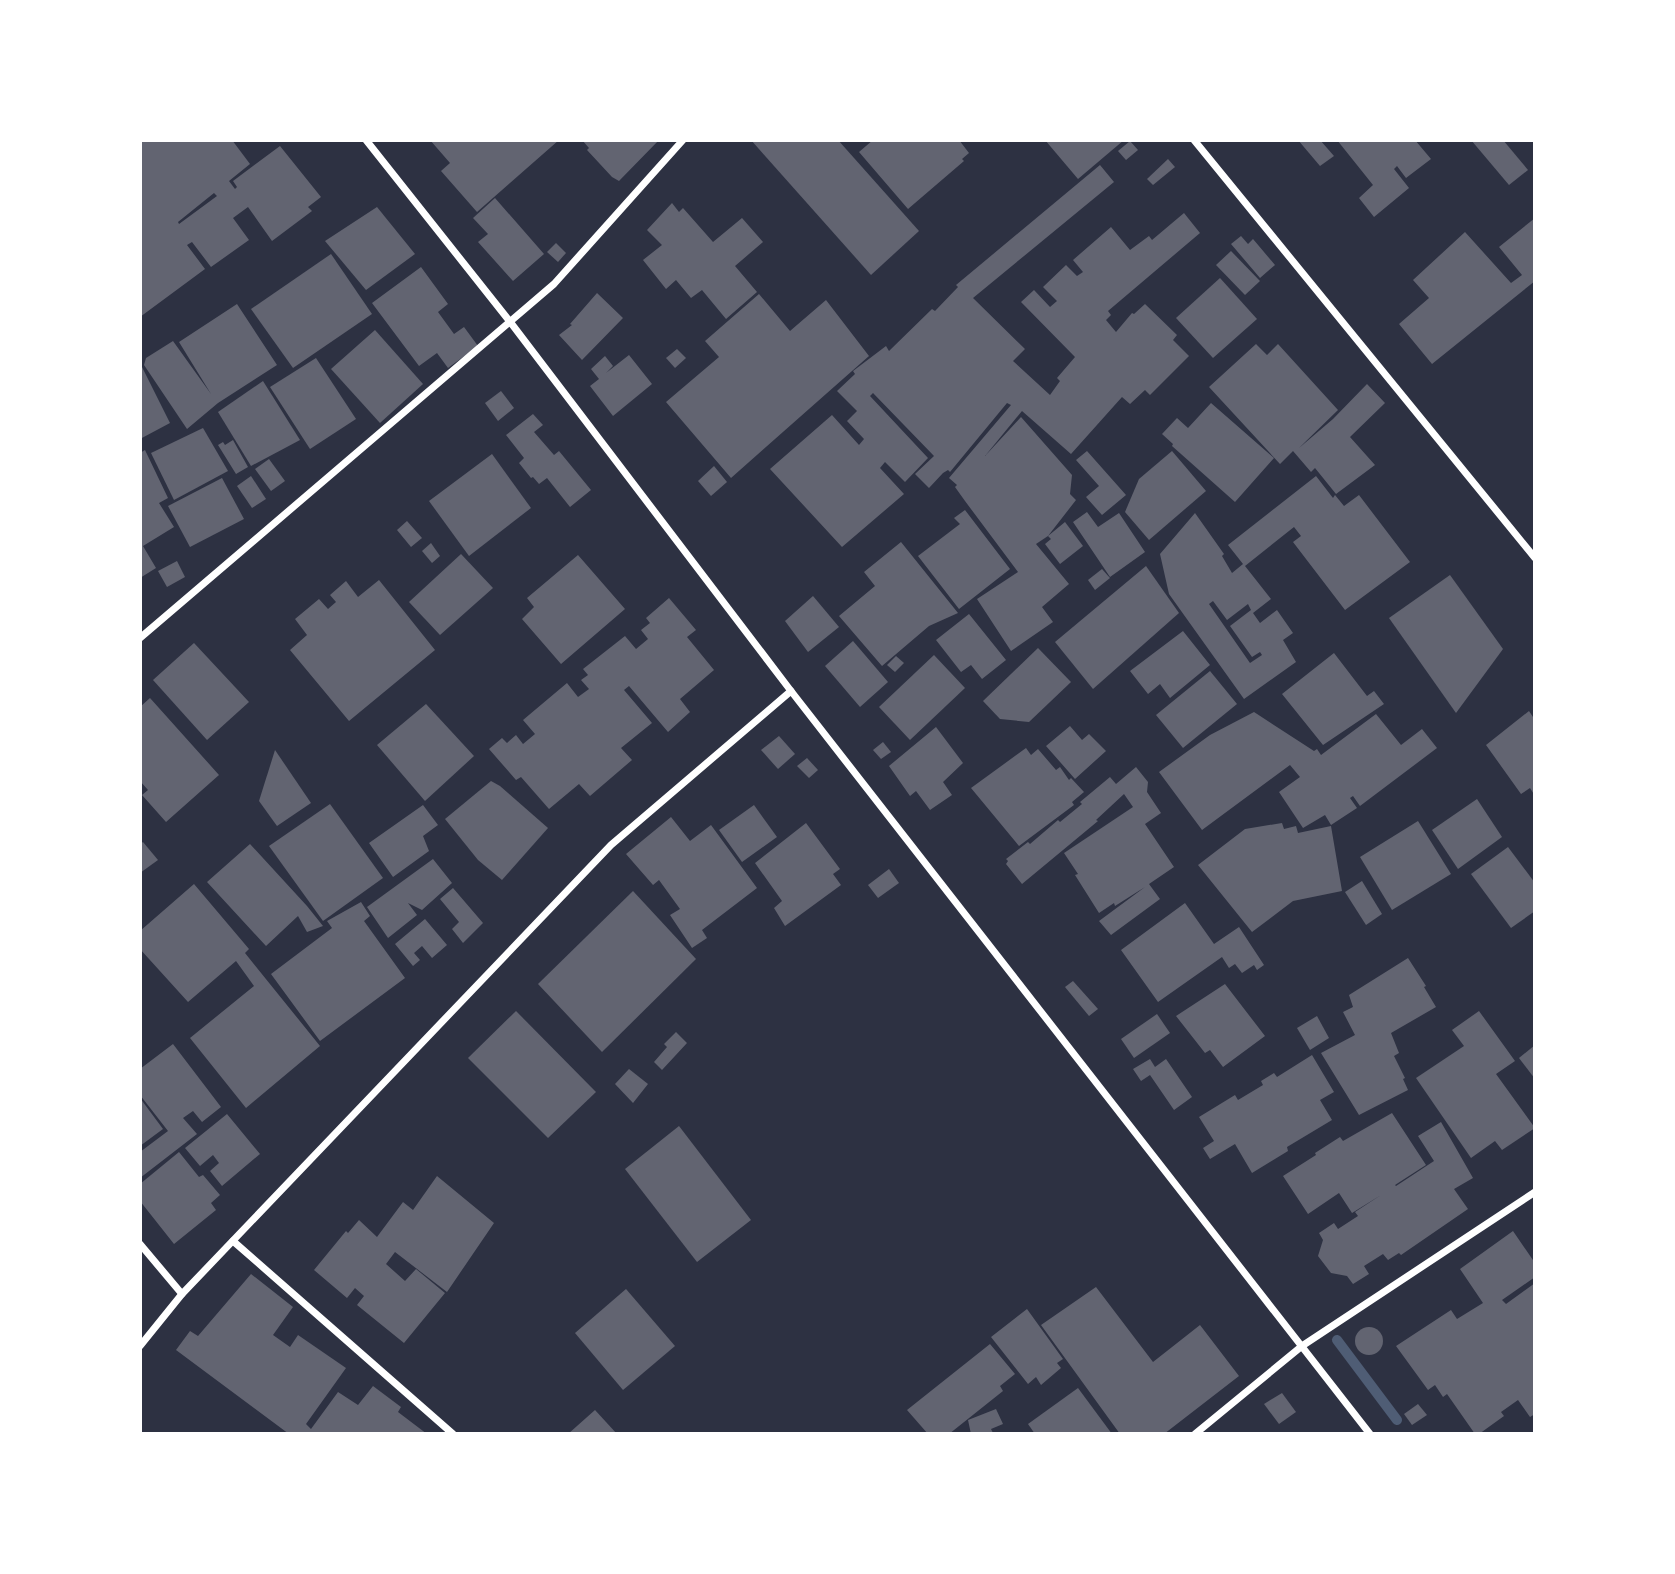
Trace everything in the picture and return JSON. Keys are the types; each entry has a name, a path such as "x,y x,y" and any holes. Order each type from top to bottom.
{"street":[{"path":"366,140 511,323 791,691 1370,1434"},
{"path":"140,638 554,284 683,140"},
{"path":"1194,140 1535,558"},
{"path":"140,1346 182,1294 611,845 791,691"},
{"path":"1195,1434 1302,1346 1535,1192"},
{"path":"233,1241 453,1434"},
{"path":"140,1244 182,1294"}],"building":[{"path":"140,140 232,140 250,164 229,181 235,189 237,187 233,181 280,146 321,197 308,207 312,211 272,241 248,207 233,218 249,240 211,267 192,242 187,245 205,269 140,317","holes":["214,193 217,196 179,224 178,222"]},
{"path":"430,140 559,140 477,212 441,171 450,163"},
{"path":"582,140 659,140 619,181 587,150 589,148"},
{"path":"751,140 838,140 919,231 871,275"},
{"path":"873,140 959,140 969,153 962,159 964,161 908,209 859,152"},
{"path":"1045,140 1124,140 1078,179"},
{"path":"1298,140 1320,140 1334,156 1320,166"},
{"path":"1337,140 1415,140 1431,159 1406,178 1397,166 1394,169 1409,188 1374,217 1359,198 1373,185"},
{"path":"1471,140 1503,140 1528,170 1509,185"},
{"path":"1130,141 1138,150 1126,160 1118,151"},
{"path":"1168,159 1175,167 1153,185 1147,179"},
{"path":"1100,165 1114,182 973,298 1025,349 1013,361 1050,395 1060,381 1057,378 1075,357 1021,302 1034,290 1050,307 1057,301 1043,287 1066,265 1077,276 1083,272 1073,260 1111,227 1130,250 1149,236 1152,240 1184,213 1200,233 1108,311 1111,315 1106,320 1116,332 1132,313 1145,304 1177,335 1173,340 1189,356 1150,395 1145,390 1130,404 1122,397 1071,454 1022,411 985,456 1021,417 1072,475 1070,494 1076,500 1048,536 1036,544 1069,584 1042,607 1053,622 1011,651 977,599 1018,572 955,487 957,485 949,478 1011,405 1007,403 950,472 948,470 943,473 929,488 915,474 934,456 873,393 870,396 928,458 905,482 885,462 880,468 904,494 842,547 770,469 832,415 859,445 864,439 847,421 857,411 837,391 855,374 853,371 886,346 889,351 932,309 935,311 958,287 956,285"},
{"path":"495,198 544,254 513,281 478,242 488,234 473,218"},
{"path":"672,203 679,212 683,208 713,242 742,218 763,242 735,266 757,292 726,319 702,290 691,298 676,280 666,289 643,260 662,245 647,230"},
{"path":"377,207 415,254 366,290 325,241"},
{"path":"1535,218 1535,281 1432,364 1399,324 1429,298 1413,280 1465,232 1511,283 1522,275 1499,247"},
{"path":"1241,236 1248,244 1253,239 1275,265 1260,278 1231,244"},
{"path":"556,243 566,253 558,262 547,252"},
{"path":"1231,251 1260,281 1245,295 1216,265"},
{"path":"331,254 372,314 293,368 251,309"},
{"path":"421,267 448,304 438,312 454,334 464,327 478,346 448,368 437,353 419,366 372,303"},
{"path":"1220,278 1257,319 1213,358 1176,318"},
{"path":"597,293 623,318 582,360 559,335 572,325 570,324"},
{"path":"759,294 790,331 826,300 869,356 731,478 666,402 719,357 705,341"},
{"path":"237,304 277,365 218,403 187,429 144,365 146,358 173,341 211,394 179,342"},
{"path":"375,330 423,384 380,423 331,369"},
{"path":"1256,344 1267,355 1278,344 1338,410 1299,448 1333,419 1367,384 1385,403 1350,437 1375,465 1336,494 1315,468 1311,472 1293,451 1280,464 1209,387"},
{"path":"677,349 686,358 675,368 666,358"},
{"path":"629,355 652,384 613,416 590,386 599,379 591,369 605,356 613,366 606,373"},
{"path":"316,358 356,419 310,449 270,387"},
{"path":"140,363 170,423 140,439"},
{"path":"263,381 300,440 251,466 218,412"},
{"path":"501,391 514,408 498,421 485,403"},
{"path":"1211,403 1274,458 1235,502 1162,434 1177,418 1188,428"},
{"path":"533,414 543,425 534,432 554,455 559,451 591,490 570,507 547,478 539,484 531,478 519,463 524,458 506,435"},
{"path":"203,428 228,471 174,500 151,453"},
{"path":"233,440 248,467 236,474 218,445 223,442 225,445"},
{"path":"145,450 168,498 159,503 174,527 143,546 156,568 140,578 140,453"},
{"path":"1087,451 1126,495 1102,515 1086,497 1099,486 1076,460"},
{"path":"1172,451 1206,491 1149,540 1125,512 1139,479"},
{"path":"492,454 531,508 469,556 429,501"},
{"path":"269,459 285,481 271,491 255,469"},
{"path":"714,466 727,482 711,496 698,481"},
{"path":"251,476 266,499 252,508 237,486"},
{"path":"1316,476 1333,498 1335,495 1344,506 1359,495 1410,562 1345,610 1293,542 1301,536 1294,527 1245,566 1271,599 1253,613 1260,623 1277,610 1293,633 1283,640 1296,662 1244,699 1169,594 1160,554 1195,513 1224,554 1222,556 1232,573 1243,564 1228,545","holes":["1213,601 1227,620 1248,604 1251,610 1230,626 1252,657 1260,652 1262,655 1250,663 1209,604"]},
{"path":"222,478 244,519 190,547 168,506"},
{"path":"965,510 1010,569 959,609 918,556 960,524 954,518"},
{"path":"1087,512 1098,527 1119,513 1145,552 1110,577 1073,522"},
{"path":"407,521 422,538 411,547 397,530"},
{"path":"1065,522 1083,546 1060,564 1045,544 1051,539 1048,536"},
{"path":"901,542 958,613 929,626 882,666 839,616 875,586 864,572"},
{"path":"431,543 440,556 432,563 422,551"},
{"path":"461,554 493,588 440,635 409,602"},
{"path":"578,555 625,609 561,664 522,619 534,607 527,598"},
{"path":"177,561 185,577 167,587 158,571"},
{"path":"1146,566 1179,613 1093,689 1055,642"},
{"path":"1102,569 1110,578 1095,590 1088,580"},
{"path":"1450,575 1503,649 1456,713 1389,618"},
{"path":"379,580 435,650 349,721 290,650 307,635 295,619 319,599 328,609 336,602 330,595 346,581 358,597"},
{"path":"813,596 839,627 808,652 785,621"},
{"path":"669,598 696,630 687,637 714,670 680,699 690,712 668,732 629,686 624,690 652,723 621,748 632,760 590,796 579,784 549,809 521,777 516,780 489,749 502,738 507,743 516,735 523,744 535,734 523,720 567,683 578,697 589,689 581,680 588,675 583,669 625,636 636,649 648,639 641,630 650,623 646,618"},
{"path":"969,614 1006,660 982,679 971,665 961,672 936,640"},
{"path":"1183,631 1210,665 1170,698 1160,684 1148,694 1130,671"},
{"path":"853,641 888,682 860,707 825,666"},
{"path":"194,643 249,702 207,740 153,680"},
{"path":"1038,648 1071,682 1029,722 1000,719 983,701"},
{"path":"1334,653 1367,696 1374,691 1384,704 1323,745 1282,694"},
{"path":"934,655 965,688 910,740 879,707"},
{"path":"896,656 904,663 895,672 887,665"},
{"path":"1210,671 1237,704 1183,748 1156,715"},
{"path":"150,698 219,775 166,822 142,795 148,790 140,781 140,707"},
{"path":"426,704 474,756 425,801 377,745"},
{"path":"1529,711 1535,720 1535,796 1530,788 1521,794 1486,745"},
{"path":"1254,712 1314,751 1317,749 1321,755 1376,714 1401,745 1422,729 1437,748 1360,806 1353,796 1350,798 1357,808 1331,825 1325,815 1303,828 1279,792 1300,777 1290,765 1202,830 1159,772 1210,735"},
{"path":"1070,726 1082,740 1089,734 1106,751 1075,779 1046,746"},
{"path":"936,727 963,763 943,782 952,795 930,810 916,791 910,796 889,766"},
{"path":"779,736 795,754 778,769 761,750"},
{"path":"883,742 891,752 881,759 873,750"},
{"path":"1026,748 1031,755 1038,749 1056,770 1060,767 1069,780 1071,778 1084,792 1072,802 1074,805 1019,846 971,788"},
{"path":"275,750 311,803 277,826 259,801"},
{"path":"807,758 818,770 809,778 797,766"},
{"path":"1136,767 1148,782 1147,792 1161,813 1145,824 1174,867 1149,884 1160,899 1111,935 1099,921 1145,887 1099,913 1064,853 1133,807 1124,794 1096,820 1098,821 1022,884 1006,864 1006,859 1028,842 1030,844 1058,820 1060,822 1110,777 1116,784"},
{"path":"491,781 548,828 502,880 478,860 445,819"},
{"path":"1477,799 1502,837 1458,869 1432,830"},
{"path":"330,804 383,878 323,921 269,846"},
{"path":"423,805 438,825 423,836 429,851 393,877 369,843"},
{"path":"754,805 777,837 742,862 719,830"},
{"path":"671,817 690,841 711,825 757,888 702,930 707,938 692,948 670,915 680,909 659,880 653,885 626,854"},
{"path":"1418,821 1451,874 1392,910 1360,857"},
{"path":"806,823 840,869 833,874 841,885 785,926 774,908 782,901 755,863"},
{"path":"1282,823 1284,829 1296,826 1298,833 1331,826 1342,891 1293,901 1252,932 1198,865 1245,829"},
{"path":"143,842 158,860 140,873 140,844"},
{"path":"250,844 323,926 307,932 298,916 266,946 207,882"},
{"path":"1508,847 1535,883 1535,911 1511,928 1471,874"},
{"path":"433,859 452,883 422,910 408,903 417,915 388,938 367,907"},
{"path":"889,869 899,883 878,898 868,885"},
{"path":"1362,881 1382,914 1366,925 1345,892"},
{"path":"194,884 249,949 245,953 320,1046 246,1108 190,1038 254,986 236,961 188,1002 140,949 140,931"},
{"path":"453,888 483,923 463,943 452,929 459,922 440,899"},
{"path":"633,891 696,959 602,1052 538,984"},
{"path":"361,902 370,916 364,921 405,978 320,1041 271,974 332,928 327,921"},
{"path":"1185,903 1214,944 1239,927 1264,965 1257,970 1254,965 1242,973 1235,964 1229,968 1222,957 1158,1002 1121,950"},
{"path":"425,919 447,945 432,958 422,946 414,953 420,960 413,966 395,944"},
{"path":"1408,958 1436,1007 1391,1033 1399,1053 1394,1056 1408,1090 1359,1115 1321,1053 1355,1035 1343,1012 1353,1007 1349,995"},
{"path":"1073,981 1098,1009 1089,1016 1065,987"},
{"path":"1225,984 1265,1036 1223,1067 1210,1050 1205,1053 1176,1016"},
{"path":"516,1011 596,1092 548,1138 468,1058"},
{"path":"1479,1011 1515,1061 1496,1074 1535,1128 1502,1150 1495,1141 1471,1158 1416,1078 1464,1046 1452,1030"},
{"path":"1157,1014 1170,1033 1134,1058 1121,1039"},
{"path":"1317,1016 1329,1038 1310,1050 1297,1028"},
{"path":"676,1032 687,1043 662,1070 654,1062 667,1047 664,1044"},
{"path":"173,1044 221,1107 202,1122 193,1111 183,1118 197,1134 140,1178 140,1152 168,1131 140,1095 140,1069"},
{"path":"1535,1045 1535,1079 1519,1058"},
{"path":"1312,1055 1334,1092 1320,1100 1332,1120 1287,1147 1288,1151 1252,1173 1235,1144 1210,1159 1203,1148 1214,1141 1199,1117 1235,1095 1238,1100 1263,1085 1261,1081 1274,1073 1277,1077"},
{"path":"1150,1059 1155,1067 1166,1059 1192,1097 1174,1110 1150,1075 1141,1081 1133,1069"},
{"path":"629,1069 648,1084 633,1103 615,1084"},
{"path":"140,1098 163,1129 140,1146"},
{"path":"1392,1113 1426,1165 1395,1185 1434,1161 1418,1136 1441,1122 1473,1178 1454,1189 1468,1209 1401,1255 1399,1253 1388,1260 1383,1254 1364,1266 1369,1274 1353,1284 1347,1276 1331,1273 1318,1256 1323,1240 1319,1233 1334,1223 1338,1229 1358,1216 1355,1212 1381,1195 1352,1213 1339,1193 1308,1214 1283,1176 1340,1137 1343,1141"},
{"path":"227,1114 260,1154 222,1186 210,1171 219,1163 213,1155 200,1166 185,1148"},
{"path":"679,1126 751,1220 697,1262 625,1169"},
{"path":"179,1152 199,1177 203,1175 220,1195 211,1203 216,1210 174,1244 140,1201 140,1184"},
{"path":"437,1176 494,1223 447,1292 395,1252 386,1264 405,1281 416,1269 445,1293 404,1343 357,1305 364,1296 355,1288 347,1298 314,1270 346,1231 348,1233 359,1220 377,1237 403,1202 413,1210"},
{"path":"1513,1231 1535,1263 1535,1277 1502,1300 1506,1304 1535,1283 1535,1414 1530,1417 1518,1400 1501,1412 1504,1416 1479,1434 1475,1434 1447,1394 1443,1397 1435,1385 1428,1390 1396,1346 1451,1310 1457,1319 1483,1303 1460,1269"},
{"path":"251,1274 293,1307 273,1335 290,1347 298,1335 346,1368 306,1424 311,1429 338,1392 358,1405 373,1386 401,1407 398,1412 427,1434 289,1434 176,1350 190,1331 198,1336"},
{"path":"1096,1287 1153,1362 1200,1325 1239,1376 1164,1434 1120,1434 1041,1325"},
{"path":"626,1289 675,1346 623,1390 575,1333"},
{"path":"1027,1309 1063,1359 1057,1363 1061,1368 1041,1385 1036,1377 1028,1384 991,1337"},
{"path":"1369,1327 1379,1331 1383,1341 1379,1351 1369,1355 1359,1351 1355,1341 1359,1331"},
{"path":"990,1344 1015,1374 1000,1386 1003,1391 949,1434 928,1434 907,1410"},
{"path":"1078,1388 1112,1434 1035,1434 1028,1424"},
{"path":"1282,1393 1296,1412 1279,1424 1264,1404"},
{"path":"1418,1404 1427,1415 1412,1425 1404,1414"},
{"path":"996,1409 1003,1424 991,1429 991,1434 971,1434 968,1420"},
{"path":"595,1410 617,1434 568,1434"}],"waterway":[{"path":"1337,1340 1397,1420"}]}
